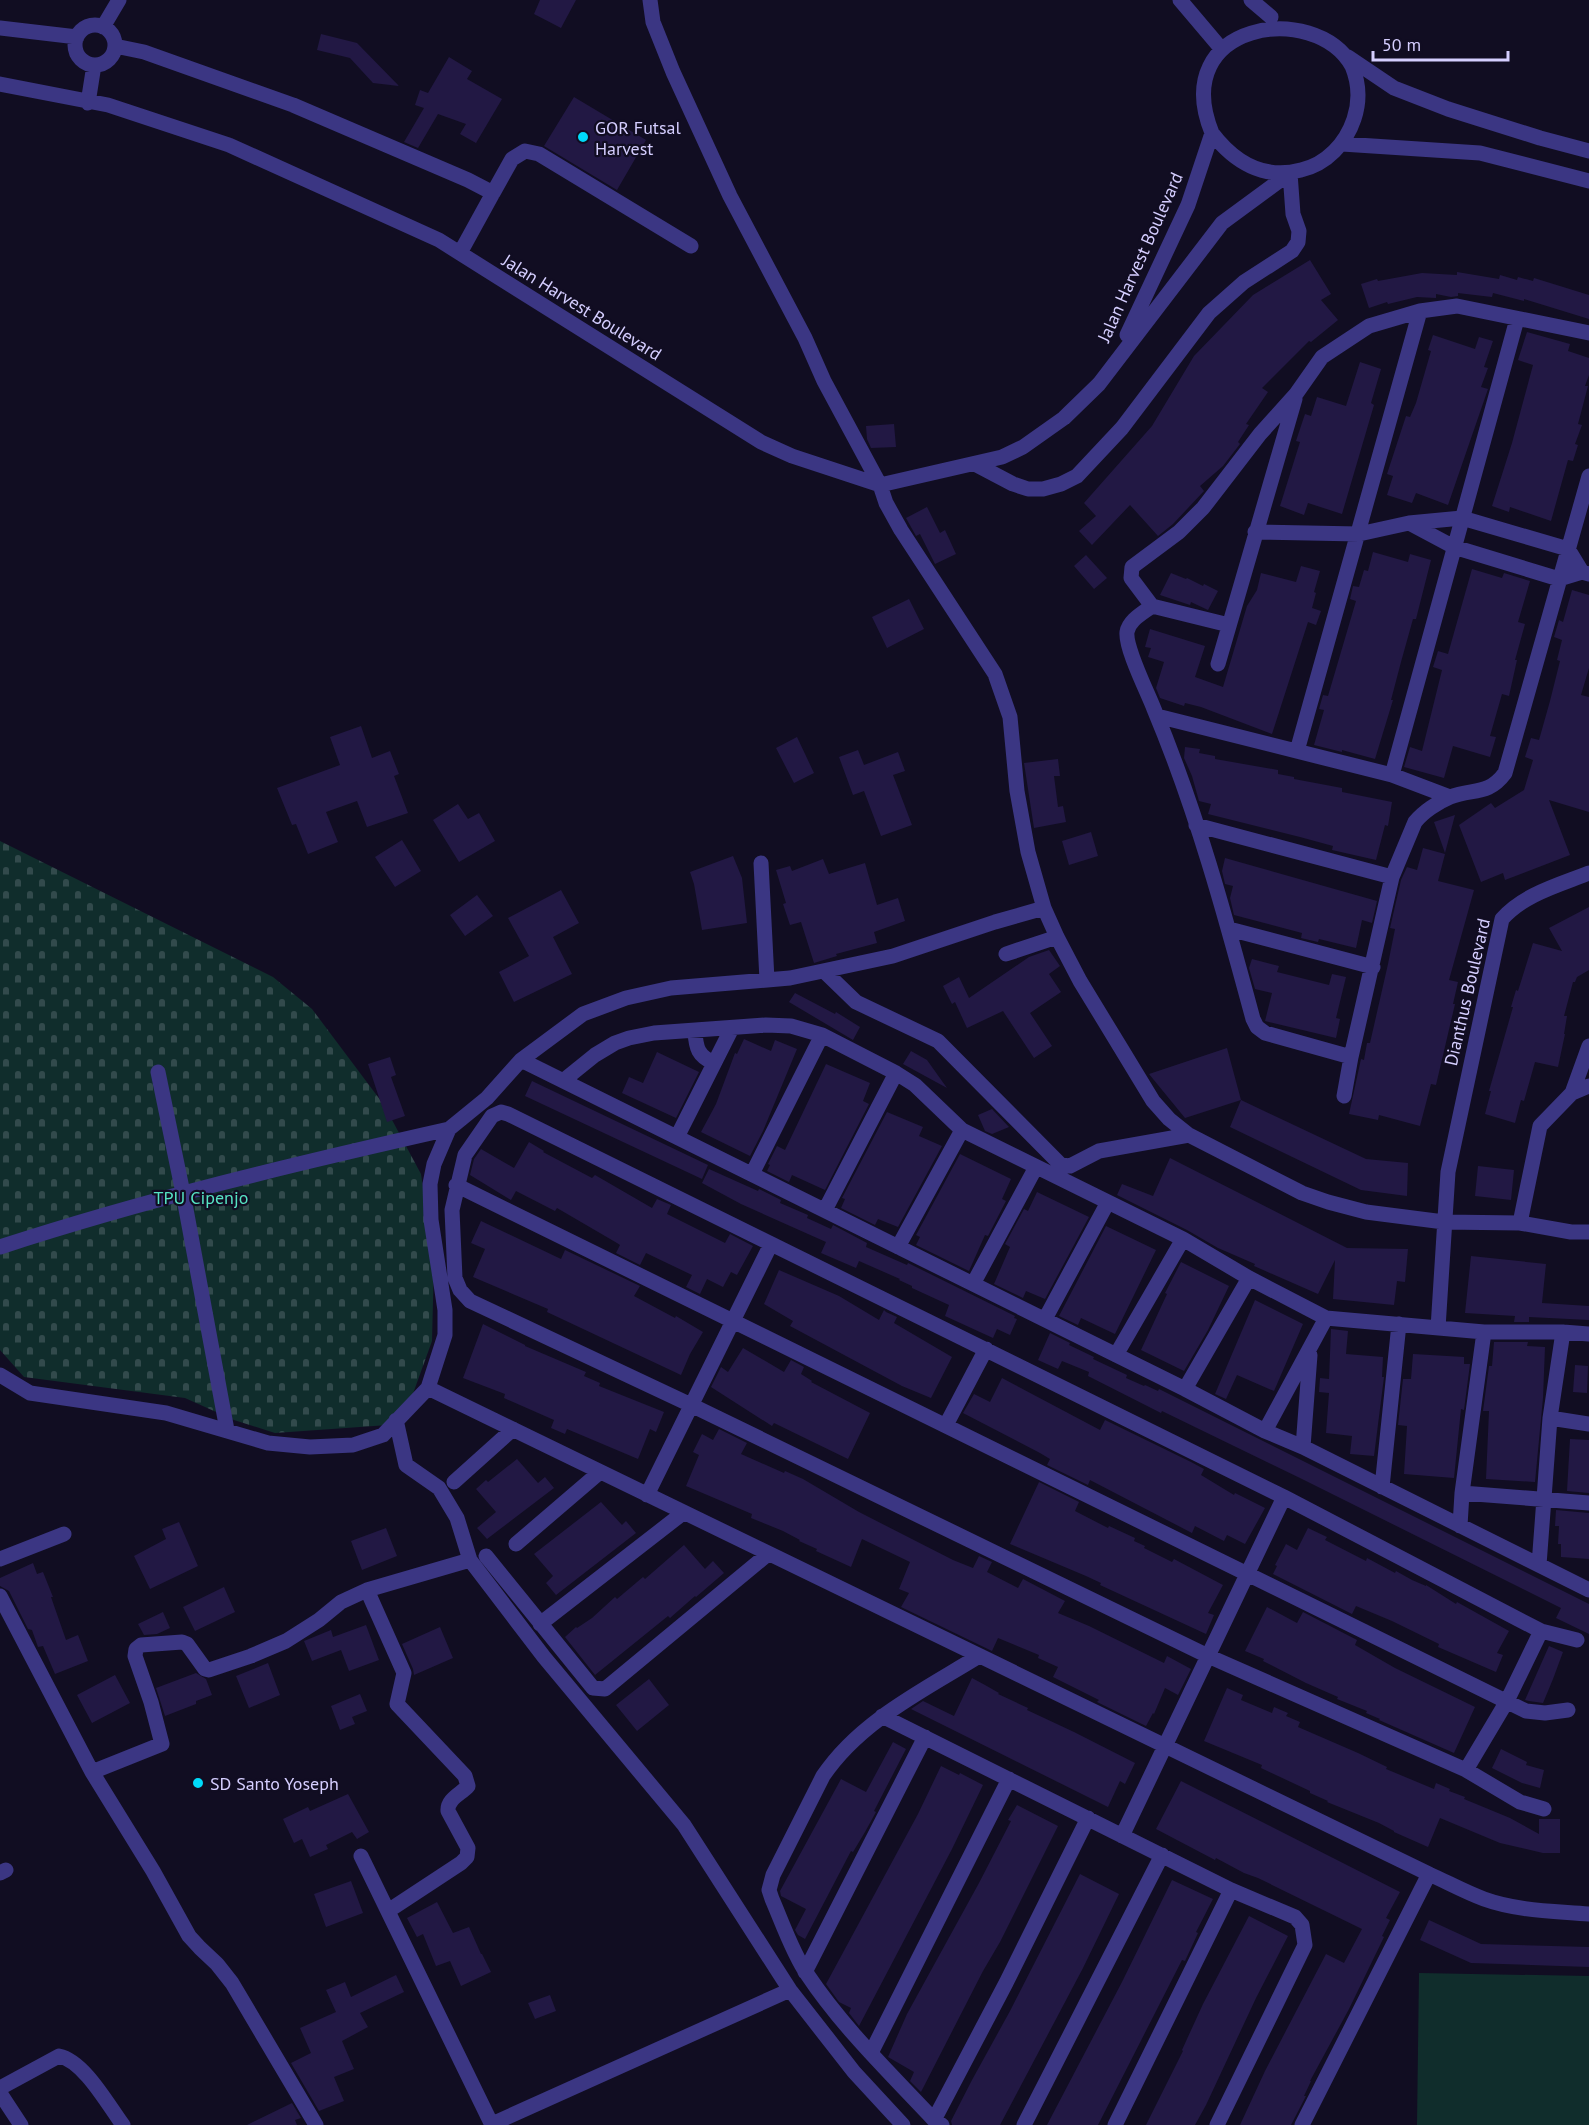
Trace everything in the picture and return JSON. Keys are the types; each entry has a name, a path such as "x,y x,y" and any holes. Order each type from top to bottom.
{"street":[{"path":"103,27 119,0"},
{"path":"650,0 653,22 673,72 730,196 880,485 886,503 901,530 995,674 1010,717 1018,801 1028,852 1044,908 1080,981 1153,1101 1169,1119 1189,1135 1302,1192 1328,1202 1366,1212 1444,1222 1520,1223 1571,1232 1589,1232"},
{"path":"1251,0 1271,17"},
{"path":"1184,2 1219,46"},
{"name":"Jalan Harvest Boulevard","path":"0,84 88,103 108,105 229,145 439,240 761,442 792,456 880,485 1002,458 1023,447 1064,418 1099,384 1222,223 1290,173 1319,163 1342,144 1352,128 1358,101 1355,74 1348,57 1334,39 1316,25 1294,18 1271,17 1242,26 1219,46 1209,62 1203,79 1202,97 1205,116 1212,133 1223,148 1237,160 1253,168 1271,173 1290,173"},
{"path":"88,26 103,27 113,38 115,46 113,53 102,64 86,63 76,52 77,37 88,26"},
{"path":"0,28 77,37"},
{"path":"115,46 144,52 294,105 493,193"},
{"name":"Jalan Harvest Boulevard","path":"1348,57 1394,88 1448,109 1589,151"},
{"path":"88,103 94,65"},
{"name":"Jalan Harvest Boulevard","path":"1115,362 1188,206 1212,133"},
{"path":"1342,144 1480,153 1589,181"},
{"path":"460,253 512,159 525,152 538,154 691,246"},
{"path":"975,464 1012,484 1028,489 1043,489 1077,476 1122,428 1209,313 1244,282 1292,251 1298,242 1299,231 1293,214 1290,173"},
{"path":"1229,625 1152,606 1131,578 1132,567 1179,532 1203,508 1260,434 1296,394 1322,357 1369,326 1420,311 1457,306 1589,333"},
{"path":"1297,751 1420,311"},
{"path":"1392,775 1517,319"},
{"path":"1218,664 1296,394"},
{"path":"1344,1096 1392,877 1415,822 1420,816 1450,797 1488,789 1498,782 1504,773 1589,476"},
{"path":"1256,532 1359,534 1409,523 1462,518 1568,549 1586,573 1559,579 1454,548 1409,523"},
{"path":"1152,606 1130,625 1127,634 1132,655 1157,716 1196,825 1229,929 1252,1019 1265,1033 1351,1058"},
{"path":"1157,716 1392,775 1450,797"},
{"path":"1196,825 1392,877"},
{"path":"761,863 767,980"},
{"name":"Dianthus Boulevard","path":"1438,1328 1448,1172 1502,919 1524,900 1589,873"},
{"path":"0,1247 183,1193 449,1129 487,1098 521,1060 583,1014 626,998 671,988 790,978 824,971 893,956 1044,908"},
{"path":"1229,929 1373,967"},
{"path":"1006,954 1057,937"},
{"path":"824,971 856,1002 938,1041 1060,1165 1070,1166 1099,1151 1189,1135"},
{"path":"564,1080 595,1055 615,1043 654,1033 791,1026 822,1035 896,1072 915,1085 962,1130 1183,1239 1249,1278 1326,1318 1484,1332 1589,1334"},
{"path":"677,1137 732,1028"},
{"path":"695,1032 696,1049 705,1059 714,1063"},
{"path":"752,1174 822,1035"},
{"path":"1572,1093 1589,1046"},
{"path":"521,1060 1045,1319 1265,1431 1587,1588"},
{"path":"158,1072 227,1430"},
{"path":"825,1210 896,1072"},
{"path":"1520,1223 1539,1126 1572,1093 1589,1086"},
{"path":"1544,1809 1520,1802 1466,1770 1208,1656 691,1405 470,1301 460,1290 455,1278 452,1210 456,1185 465,1155 492,1116 501,1112 1284,1497 1541,1631 1577,1640"},
{"path":"0,1375 30,1393 166,1413 268,1443 310,1447 343,1446 367,1442 383,1435 428,1388 445,1335 445,1310 431,1220 430,1184 434,1164 449,1129"},
{"path":"898,1247 962,1130"},
{"path":"973,1284 1036,1167"},
{"path":"456,1185 1526,1711 1568,1710"},
{"path":"1045,1319 1108,1202"},
{"path":"1116,1355 1183,1239"},
{"path":"646,1495 771,1244"},
{"path":"1185,1389 1249,1278"},
{"path":"1265,1431 1326,1318"},
{"path":"1382,1487 1399,1324"},
{"path":"1460,1526 1462,1492 1484,1332"},
{"path":"1539,1565 1550,1418 1563,1332"},
{"path":"946,1425 986,1349"},
{"path":"1303,1448 1310,1349"},
{"path":"428,1388 1484,1899 1523,1909 1589,1914"},
{"path":"1550,1418 1589,1424"},
{"path":"396,1420 406,1465 439,1488 457,1518 470,1560 544,1658 684,1826 790,1990 854,2072 903,2125"},
{"path":"454,1482 513,1430"},
{"path":"516,1544 600,1472"},
{"path":"1462,1492 1589,1503"},
{"path":"1122,1836 1284,1497"},
{"path":"540,1624 683,1513"},
{"path":"0,1559 64,1534"},
{"path":"486,1556 593,1688 605,1689 768,1554"},
{"path":"92,1772 162,1744 151,1702 135,1656 136,1649 141,1645 182,1642 187,1644 205,1669 209,1670 286,1641 319,1620 340,1602 367,1590 470,1560"},
{"path":"367,1590 404,1673 397,1704 465,1776 468,1786 448,1806 448,1811 468,1848 467,1857 388,1911"},
{"path":"0,1596 92,1772 153,1871 189,1936 218,1964 232,1983 316,2125"},
{"path":"1466,1770 1507,1701 1541,1631"},
{"path":"979,1656 882,1716 827,1769 771,1881 769,1890 805,1972 837,2015 938,2123 1088,1818"},
{"path":"882,1716 1231,1890 1295,1917 1302,1925 1305,1945 1217,2125"},
{"path":"805,1972 925,1737"},
{"path":"871,2053 1009,1779"},
{"path":"361,1856 492,2125 790,1990"},
{"path":"1024,2125 1162,1856"},
{"path":"1302,2125 1429,1874"},
{"path":"1115,2125 1231,1890"},
{"path":"0,2088 59,2056 67,2058 79,2065 123,2125"},
{"path":"0,2093 21,2125"}],"green space":[{"name":"TPU Cipenjo","path":"0,841 273,977 312,1009 384,1105 421,1174 434,1261 432,1341 402,1424 275,1433 234,1420 185,1398 24,1377 0,1350"},
{"path":"1419,1973 1589,1976 1589,2125 1417,2125"}],"building":[{"path":"540,0 576,0 561,28 534,14"},
{"path":"321,34 357,43 399,86 373,83 350,58 317,50"},
{"path":"449,57 472,71 467,79 502,99 476,143 460,134 466,124 438,114 418,148 404,142 424,108 415,105 420,90 428,93"},
{"path":"574,97 646,140 617,190 544,146"},
{"path":"1310,260 1331,294 1321,300 1338,320 1311,342 1309,341 1262,388 1268,392 1246,424 1249,425 1238,442 1240,444 1223,466 1200,486 1204,491 1173,524 1158,536 1130,505 1092,545 1079,531 1096,516 1084,503 1152,426 1194,356 1253,295"},
{"path":"1457,272 1499,279 1500,275 1517,280 1518,277 1533,281 1534,278 1589,295 1589,319 1524,299 1524,301 1493,293 1492,297 1458,293 1458,296 1451,297 1436,294 1436,298 1417,297 1388,304 1387,302 1369,308 1361,284 1377,279 1378,281 1422,273 1457,275"},
{"path":"1527,332 1570,344 1568,351 1589,358 1589,375 1585,386 1588,386 1578,424 1582,425 1575,444 1578,445 1573,461 1568,460 1551,521 1510,507 1509,512 1492,506 1533,365 1518,360"},
{"path":"1433,335 1475,349 1479,337 1493,341 1484,367 1488,368 1481,387 1488,389 1448,505 1416,493 1412,503 1387,495 1393,476 1387,474 1406,416 1410,417 1416,403 1431,351 1428,350"},
{"path":"1360,362 1381,369 1371,403 1374,405 1342,514 1308,503 1304,515 1280,506 1300,442 1296,441 1305,414 1311,416 1317,397 1346,406"},
{"path":"894,424 896,447 871,448 867,439 866,426"},
{"path":"927,507 940,533 945,530 956,554 935,564 920,534 916,536 906,518"},
{"path":"1373,552 1408,562 1410,554 1431,560 1375,759 1314,745 1324,710 1319,709 1323,695 1328,696 1356,601 1350,599 1353,586 1359,587 1364,570 1368,571"},
{"path":"1086,555 1107,578 1094,589 1074,566"},
{"path":"1301,566 1320,571 1312,608 1321,611 1316,625 1308,622 1272,734 1201,707 1185,703 1184,706 1160,698 1156,688 1164,662 1148,657 1151,648 1145,647 1150,629 1205,646 1195,677 1223,687 1247,606 1257,590 1261,573 1296,582"},
{"path":"1472,569 1502,578 1504,573 1530,581 1518,622 1525,624 1515,660 1517,660 1509,696 1502,694 1490,736 1496,737 1490,757 1453,746 1444,778 1404,767 1410,747 1422,751 1442,670 1433,667 1438,651 1448,654"},
{"path":"1171,573 1218,591 1208,610 1191,602 1190,605 1160,595"},
{"path":"1572,590 1589,595 1589,668 1581,695 1589,697 1589,812 1549,800 1570,855 1505,880 1503,873 1481,882 1459,825 1491,803 1495,808 1524,790 1533,760 1525,757 1531,738 1539,740 1550,701 1560,661 1557,660 1562,640 1554,637 1559,620 1563,622"},
{"path":"909,599 924,629 887,648 872,617"},
{"path":"361,726 372,758 390,751 399,774 394,776 408,813 367,827 357,801 326,812 338,842 308,854 296,824 292,825 277,788 340,765 330,737"},
{"path":"797,737 814,773 794,783 776,748"},
{"path":"1185,747 1200,749 1199,753 1215,756 1215,759 1278,770 1278,774 1294,777 1294,779 1342,788 1342,792 1392,802 1388,826 1385,825 1376,860 1332,850 1333,846 1208,814 1211,804 1199,801 1184,758"},
{"path":"858,750 864,765 898,752 905,771 893,775 912,825 881,836 864,791 853,795 839,757"},
{"path":"1058,759 1060,776 1054,776 1058,807 1063,806 1066,822 1034,828 1024,763"},
{"path":"458,804 468,819 479,813 495,841 459,862 433,820"},
{"path":"1455,815 1445,853 1434,822"},
{"path":"1091,832 1098,856 1069,865 1062,841"},
{"path":"402,840 421,871 395,887 375,857"},
{"path":"1423,848 1445,854 1438,881 1474,890 1449,980 1458,982 1453,1004 1455,1004 1436,1085 1431,1084 1420,1126 1379,1115 1378,1120 1349,1114 1361,1059 1364,1060 1367,1043 1370,1043 1388,964 1395,929 1390,928 1401,880 1407,867 1417,870"},
{"path":"733,856 742,878 747,923 702,930 690,872"},
{"path":"1225,858 1377,901 1372,923 1362,920 1356,948 1319,939 1318,942 1301,938 1302,933 1234,915 1230,898 1233,886 1225,884 1222,871"},
{"path":"823,859 829,874 865,863 877,905 898,898 905,921 874,932 877,943 836,954 837,956 814,963 801,922 790,925 776,870 790,866 792,871"},
{"path":"561,890 579,923 553,937 572,974 514,1002 499,972 529,956 508,918"},
{"path":"477,895 493,916 465,936 450,915"},
{"path":"1589,907 1589,970 1573,982 1564,1016 1567,1016 1565,1034 1558,1067 1535,1062 1515,1123 1485,1114 1491,1091 1489,1091 1513,1007 1511,1007 1533,943 1562,951 1549,928"},
{"path":"1049,950 1060,966 1049,974 1061,992 1030,1013 1052,1046 1034,1058 1003,1011 967,1028 955,1002 952,1004 943,986 959,977 969,998 1029,957"},
{"path":"1252,959 1279,966 1277,972 1329,985 1332,974 1346,977 1336,1018 1340,1019 1336,1038 1265,1021 1272,993 1255,989 1249,968"},
{"path":"795,993 835,1014 836,1012 860,1027 853,1040 789,1002"},
{"path":"744,1039 771,1051 775,1040 797,1049 763,1131 750,1156 701,1132 716,1104 735,1053 737,1054"},
{"path":"1227,1048 1241,1100 1185,1118 1149,1074"},
{"path":"911,1051 927,1060 947,1088 903,1064"},
{"path":"657,1052 699,1072 676,1118 622,1093 629,1077 643,1083"},
{"path":"390,1057 396,1075 391,1077 405,1116 387,1122 368,1064"},
{"path":"826,1064 870,1083 863,1101 869,1104 825,1190 792,1175 789,1182 767,1171 777,1146 785,1150"},
{"path":"532,1081 708,1165 702,1179 525,1096"},
{"path":"1241,1100 1366,1159 1408,1163 1407,1196 1361,1190 1230,1127"},
{"path":"992,1109 1009,1127 992,1134 985,1131 978,1115"},
{"path":"887,1112 923,1127 919,1136 942,1146 898,1227 878,1219 875,1225 841,1208 845,1199 842,1198"},
{"path":"529,1142 543,1152 592,1178 595,1175 652,1208 657,1199 671,1205 667,1214 725,1243 730,1234 753,1246 737,1275 731,1272 723,1287 707,1279 700,1294 686,1287 692,1275 646,1253 640,1265 616,1253 620,1245 557,1208 555,1211 516,1191 511,1200 470,1175 474,1159 481,1149 514,1168"},
{"path":"960,1154 1011,1179 1002,1199 1006,1201 988,1236 985,1235 969,1271 916,1245 920,1237 916,1235"},
{"path":"1170,1158 1347,1248 1408,1249 1405,1282 1397,1281 1394,1305 1333,1299 1335,1260 1318,1294 1254,1266 1255,1264 1218,1248 1117,1195 1122,1184 1153,1196"},
{"path":"1478,1166 1514,1170 1511,1200 1475,1196"},
{"path":"709,1169 758,1191 759,1189 781,1200 780,1203 808,1215 807,1218 831,1229 833,1225 867,1243 866,1247 907,1265 908,1263 1015,1316 1014,1318 1017,1319 1010,1335 997,1329 993,1338 945,1316 949,1305 912,1288 900,1279 859,1261 856,1268 821,1253 826,1242 741,1204 702,1183"},
{"path":"1037,1192 1089,1217 1045,1299 1026,1291 1023,1298 994,1284 1010,1247 1005,1244 1024,1209 1028,1211"},
{"path":"481,1221 561,1259 565,1250 640,1286 634,1296 703,1332 681,1375 547,1312 548,1309 473,1277 485,1249 471,1243"},
{"path":"1106,1226 1156,1250 1115,1334 1081,1318 1078,1325 1059,1316"},
{"path":"1471,1256 1546,1264 1542,1303 1589,1306 1589,1320 1529,1317 1529,1322 1514,1322 1515,1316 1465,1313"},
{"path":"1181,1262 1229,1286 1208,1330 1184,1371 1141,1350"},
{"path":"779,1270 839,1296 879,1320 884,1310 897,1317 894,1323 952,1357 931,1398 902,1386 790,1326 793,1321 764,1304"},
{"path":"1255,1300 1303,1324 1274,1391 1237,1375 1226,1399 1215,1394"},
{"path":"483,1324 525,1346 586,1372 584,1376 600,1383 599,1386 664,1412 656,1432 650,1429 638,1459 567,1429 565,1434 551,1428 554,1420 504,1398 505,1394 463,1378"},
{"path":"1331,1329 1348,1331 1346,1354 1383,1357 1382,1377 1384,1377 1374,1456 1350,1454 1352,1436 1326,1433 1329,1393 1319,1392 1320,1378 1329,1379"},
{"path":"1050,1333 1094,1357 1093,1359 1127,1375 1126,1378 1158,1391 1159,1389 1589,1604 1589,1634 1556,1618 1561,1608 1302,1479 1162,1411 1161,1413 1088,1376 1089,1372 1062,1361 1058,1369 1038,1360"},
{"path":"1494,1342 1528,1342 1527,1346 1545,1347 1535,1482 1486,1479 1489,1411 1483,1411 1489,1366 1492,1366"},
{"path":"743,1348 784,1372 791,1360 804,1367 801,1374 811,1382 870,1413 848,1459 774,1423 772,1426 711,1387 721,1367 728,1372"},
{"path":"1413,1354 1464,1357 1464,1364 1470,1364 1464,1410 1461,1409 1454,1478 1404,1474 1407,1426 1398,1425 1403,1379 1411,1379"},
{"path":"1575,1365 1588,1366 1587,1393 1573,1392"},
{"path":"1002,1378 1100,1430 1105,1420 1191,1462 1204,1469 1201,1475 1234,1495 1235,1493 1265,1508 1245,1544 1227,1535 1224,1541 1195,1526 1192,1533 1090,1480 1088,1485 1047,1465 1050,1459 1040,1453 963,1413 974,1394 990,1402"},
{"path":"719,1429 747,1443 741,1454 803,1479 859,1512 953,1560 973,1568 979,1556 992,1562 987,1572 1018,1588 1023,1579 1065,1601 1058,1613 1164,1663 1167,1656 1191,1669 1178,1695 1165,1688 1146,1726 1053,1677 1058,1667 1038,1658 1039,1655 998,1638 992,1651 901,1607 909,1593 899,1589 910,1562 862,1539 851,1567 816,1551 817,1549 783,1531 751,1518 752,1514 686,1486 699,1455 693,1452 702,1434 713,1440"},
{"path":"1570,1439 1589,1440 1589,1493 1567,1491"},
{"path":"517,1459 538,1483 545,1477 554,1488 487,1539 477,1528 496,1512 476,1489"},
{"path":"1039,1482 1079,1502 1075,1511 1108,1528 1109,1526 1135,1538 1134,1541 1145,1546 1144,1548 1172,1562 1174,1559 1223,1585 1208,1613 1214,1615 1206,1634 1100,1585 1101,1583 1086,1576 1010,1544"},
{"path":"601,1502 622,1525 626,1521 636,1533 556,1595 546,1583 553,1576 534,1554"},
{"path":"1556,1510 1589,1513 1589,1559 1561,1557 1561,1544 1558,1544 1559,1526 1555,1526"},
{"path":"179,1522 198,1566 150,1589 134,1556 166,1539 162,1529"},
{"path":"386,1528 397,1556 362,1570 351,1541"},
{"path":"1308,1528 1327,1537 1325,1540 1366,1561 1367,1558 1395,1573 1396,1571 1426,1585 1456,1604 1457,1602 1509,1631 1497,1653 1503,1655 1496,1672 1438,1647 1439,1644 1392,1621 1356,1606 1352,1614 1273,1574 1286,1544 1297,1550"},
{"path":"684,1545 705,1569 713,1561 724,1573 670,1618 668,1616 595,1675 565,1637 576,1627 592,1618 615,1597 617,1599 643,1577 645,1579"},
{"path":"33,1563 37,1574 43,1572 66,1640 78,1635 88,1661 55,1674 43,1646 38,1647 32,1630 28,1629 9,1591 0,1586 0,1578"},
{"path":"224,1587 235,1612 195,1631 183,1607"},
{"path":"1267,1607 1297,1623 1303,1612 1357,1640 1355,1645 1395,1668 1475,1707 1454,1753 1379,1720 1366,1713 1367,1711 1337,1699 1338,1697 1245,1651"},
{"path":"163,1612 170,1628 157,1634 144,1635 138,1624"},
{"path":"366,1625 379,1660 349,1671 341,1650 312,1661 304,1641 331,1630 333,1637"},
{"path":"440,1627 453,1658 414,1675 402,1644"},
{"path":"1549,1646 1563,1652 1543,1703 1525,1700"},
{"path":"268,1663 280,1695 249,1708 236,1676"},
{"path":"196,1673 206,1679 212,1695 165,1716 156,1688"},
{"path":"115,1675 130,1703 92,1723 77,1695"},
{"path":"972,1678 998,1694 1028,1708 1027,1710 1135,1763 1125,1784 1120,1781 1108,1807 911,1709 923,1701 954,1716"},
{"path":"649,1679 669,1705 637,1731 616,1705"},
{"path":"1227,1688 1243,1695 1241,1700 1272,1713 1274,1707 1288,1713 1286,1716 1300,1722 1298,1727 1358,1753 1387,1767 1386,1769 1434,1789 1436,1783 1465,1797 1464,1799 1510,1818 1539,1834 1539,1819 1560,1819 1560,1853 1543,1853 1500,1843 1440,1818 1428,1847 1379,1823 1327,1802 1310,1791 1261,1768 1262,1765 1204,1741"},
{"path":"360,1694 367,1711 352,1717 355,1724 340,1730 331,1706"},
{"path":"893,1742 906,1749 874,1811 876,1812 853,1852 851,1851 805,1939 795,1930 806,1909 781,1896 780,1891 841,1779 866,1792"},
{"path":"1501,1749 1527,1762 1526,1765 1544,1770 1540,1788 1522,1783 1492,1768"},
{"path":"941,1766 983,1785 859,2026 849,2013 851,2008 839,2002 826,1984 918,1814"},
{"path":"1181,1781 1400,1892 1386,1918 1390,1920 1382,1936 1384,1937 1310,2081 1304,2096 1306,2096 1291,2125 1240,2125 1265,2071 1326,1954 1344,1963 1362,1929 1216,1858 1215,1860 1156,1829"},
{"path":"348,1794 369,1832 357,1839 352,1832 326,1845 328,1849 310,1857 302,1839 294,1843 283,1819 308,1807 310,1811"},
{"path":"1017,1805 1058,1826 921,2092 910,2081 914,2072 888,2057 907,2014 979,1883"},
{"path":"1080,1874 1119,1894 1083,1968 1000,2125 952,2125 951,2121"},
{"path":"1172,1880 1213,1899 1196,1932 1198,1933 1185,1961 1182,1960 1098,2125 1047,2125 1122,1982"},
{"path":"351,1881 363,1913 326,1927 314,1894"},
{"path":"437,1902 453,1933 469,1927 491,1972 461,1986 450,1961 436,1966 423,1934 417,1937 407,1918"},
{"path":"1249,1916 1288,1936 1206,2105 1195,2125 1146,2125 1183,2051 1203,2004"},
{"path":"1429,1920 1481,1944 1589,1947 1589,1967 1471,1963 1420,1940"},
{"path":"396,1975 404,1992 360,2013 368,2027 342,2041 354,2069 334,2077 344,2101 319,2111 291,2063 311,2053 300,2028 336,2012 326,1990 345,1982 351,1997"},
{"path":"550,1995 556,2011 535,2019 528,2003"},
{"path":"292,2103 301,2118 295,2120 297,2125 247,2125"}],"place":[{"name":"GOR Futsal Harvest","path":"583,137"},
{"name":"SD Santo Yoseph","path":"198,1783"}]}
